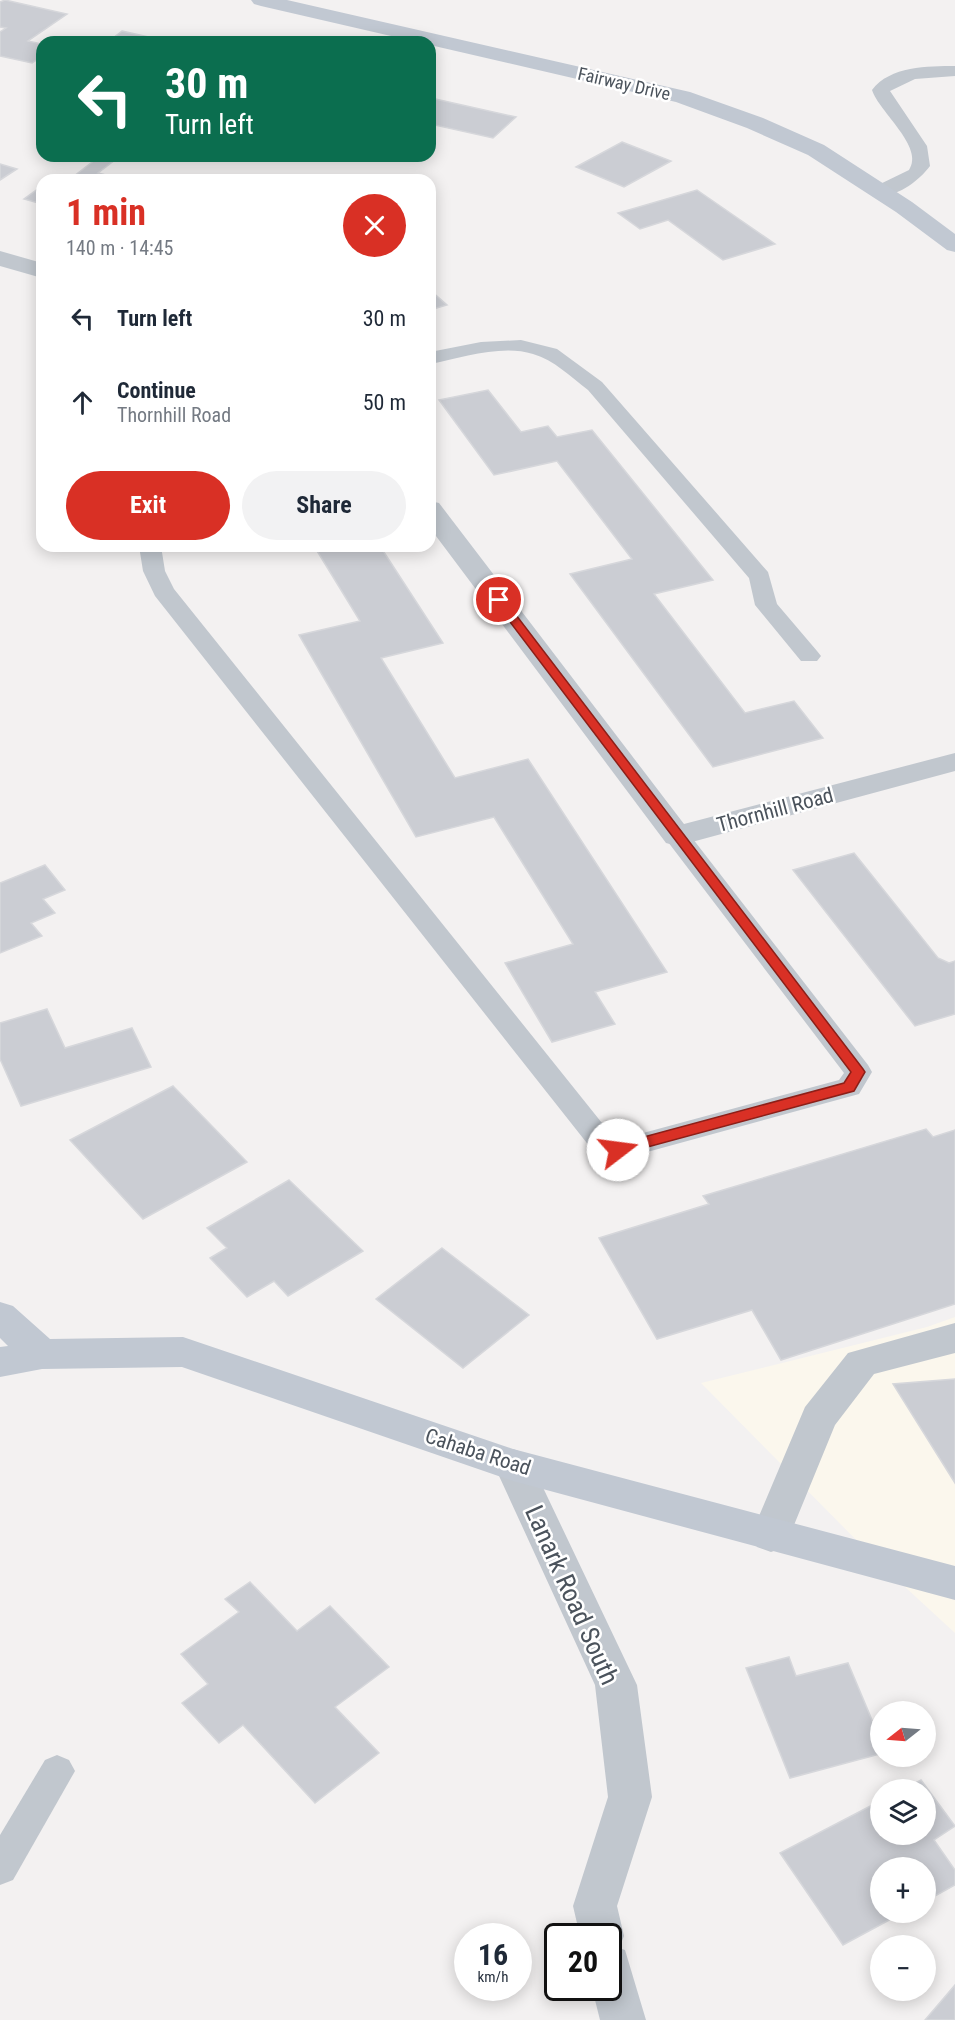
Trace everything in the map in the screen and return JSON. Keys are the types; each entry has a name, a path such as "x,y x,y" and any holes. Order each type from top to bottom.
{"street":[{"name":"Fairway Drive","path":"261,0 417,36"},
{"name":"Fairway Drive","path":"436,40 682,97 755,123 816,150 881,191 955,245"},
{"path":"0,258 36,269"},
{"path":"436,517 677,836"},
{"name":"Thornhill Road","path":"677,836 955,762"},
{"path":"0,1316 42,1354"},
{"path":"771,1535 819,1418 861,1363 955,1338"},
{"name":"Cahaba Road","path":"0,1362 42,1354 183,1352 513,1465 955,1583"},
{"name":"Lanark Road South","path":"513,1465 616,1685 630,1797 595,1906 599,1923"},
{"path":"618,2001 622,2020"}],"lane":[{"path":"881,191 916,173 923,160 921,149 884,99 881,90 889,81 912,75 935,71 955,72"},
{"path":"436,357 493,348 532,346 563,361 587,379 760,577 766,605 808,656"},
{"path":"151,552 154,571 163,591 600,1140 618,1150 849,1087 858,1072 677,836"},
{"path":"0,1868 57,1770"}],"shaded area":[{"path":"955,1317 955,1633 878,1562 701,1383 927,1327"}],"building":[{"path":"5,0 67,14 28,41 36,43 36,60 32,63 0,56 0,32 6,28 0,27 0,2"},
{"path":"122,31 144,36 116,36"},
{"path":"436,99 516,117 493,138 436,125"},
{"path":"622,142 671,161 624,187 576,167"},
{"path":"92,162 112,162 98,173 102,174 77,174"},
{"path":"0,164 17,169 0,180"},
{"path":"36,190 36,202 24,199"},
{"path":"697,190 775,244 723,260 668,220 640,229 618,213"},
{"path":"436,295 447,305 436,308"},
{"path":"488,390 521,432 548,426 557,437 592,430 713,580 654,594 745,713 794,701 823,738 713,767 570,574 632,559 557,461 494,475 439,400"},
{"path":"318,552 384,552 443,643 381,658 455,778 528,759 667,972 595,992 615,1024 552,1042 505,963 573,944 494,817 416,837 299,635 360,621"},
{"path":"854,853 938,958 949,963 955,961 955,1014 915,1026 793,870"},
{"path":"45,865 65,890 43,899 55,913 31,923 42,936 0,953 0,883"},
{"path":"47,1009 65,1048 132,1028 151,1067 21,1106 0,1059 0,1023"},
{"path":"173,1086 247,1162 143,1219 70,1140"},
{"path":"926,1129 933,1137 955,1130 955,1304 781,1360 752,1310 657,1339 599,1238 709,1204 703,1196"},
{"path":"289,1180 363,1251 288,1296 274,1281 247,1297 210,1258 227,1248 207,1228"},
{"path":"442,1248 529,1315 463,1368 376,1299"},
{"path":"955,1379 955,1483 893,1384"},
{"path":"250,1582 297,1631 330,1606 389,1667 335,1707 379,1753 315,1803 243,1725 219,1743 182,1703 208,1684 181,1654 239,1612 225,1599"},
{"path":"789,1657 796,1676 848,1663 870,1715 870,1757 790,1778 746,1668"},
{"path":"936,1800 955,1826 936,1839"},
{"path":"870,1806 870,1845 936,1845 936,1843 955,1870 955,1885 936,1895 936,1857 870,1857 870,1923 884,1923 843,1945 780,1853"},
{"path":"955,1985 955,2020 925,2020"}],"route":[{"path":"499,600 858,1072 849,1087 618,1150"}]}
